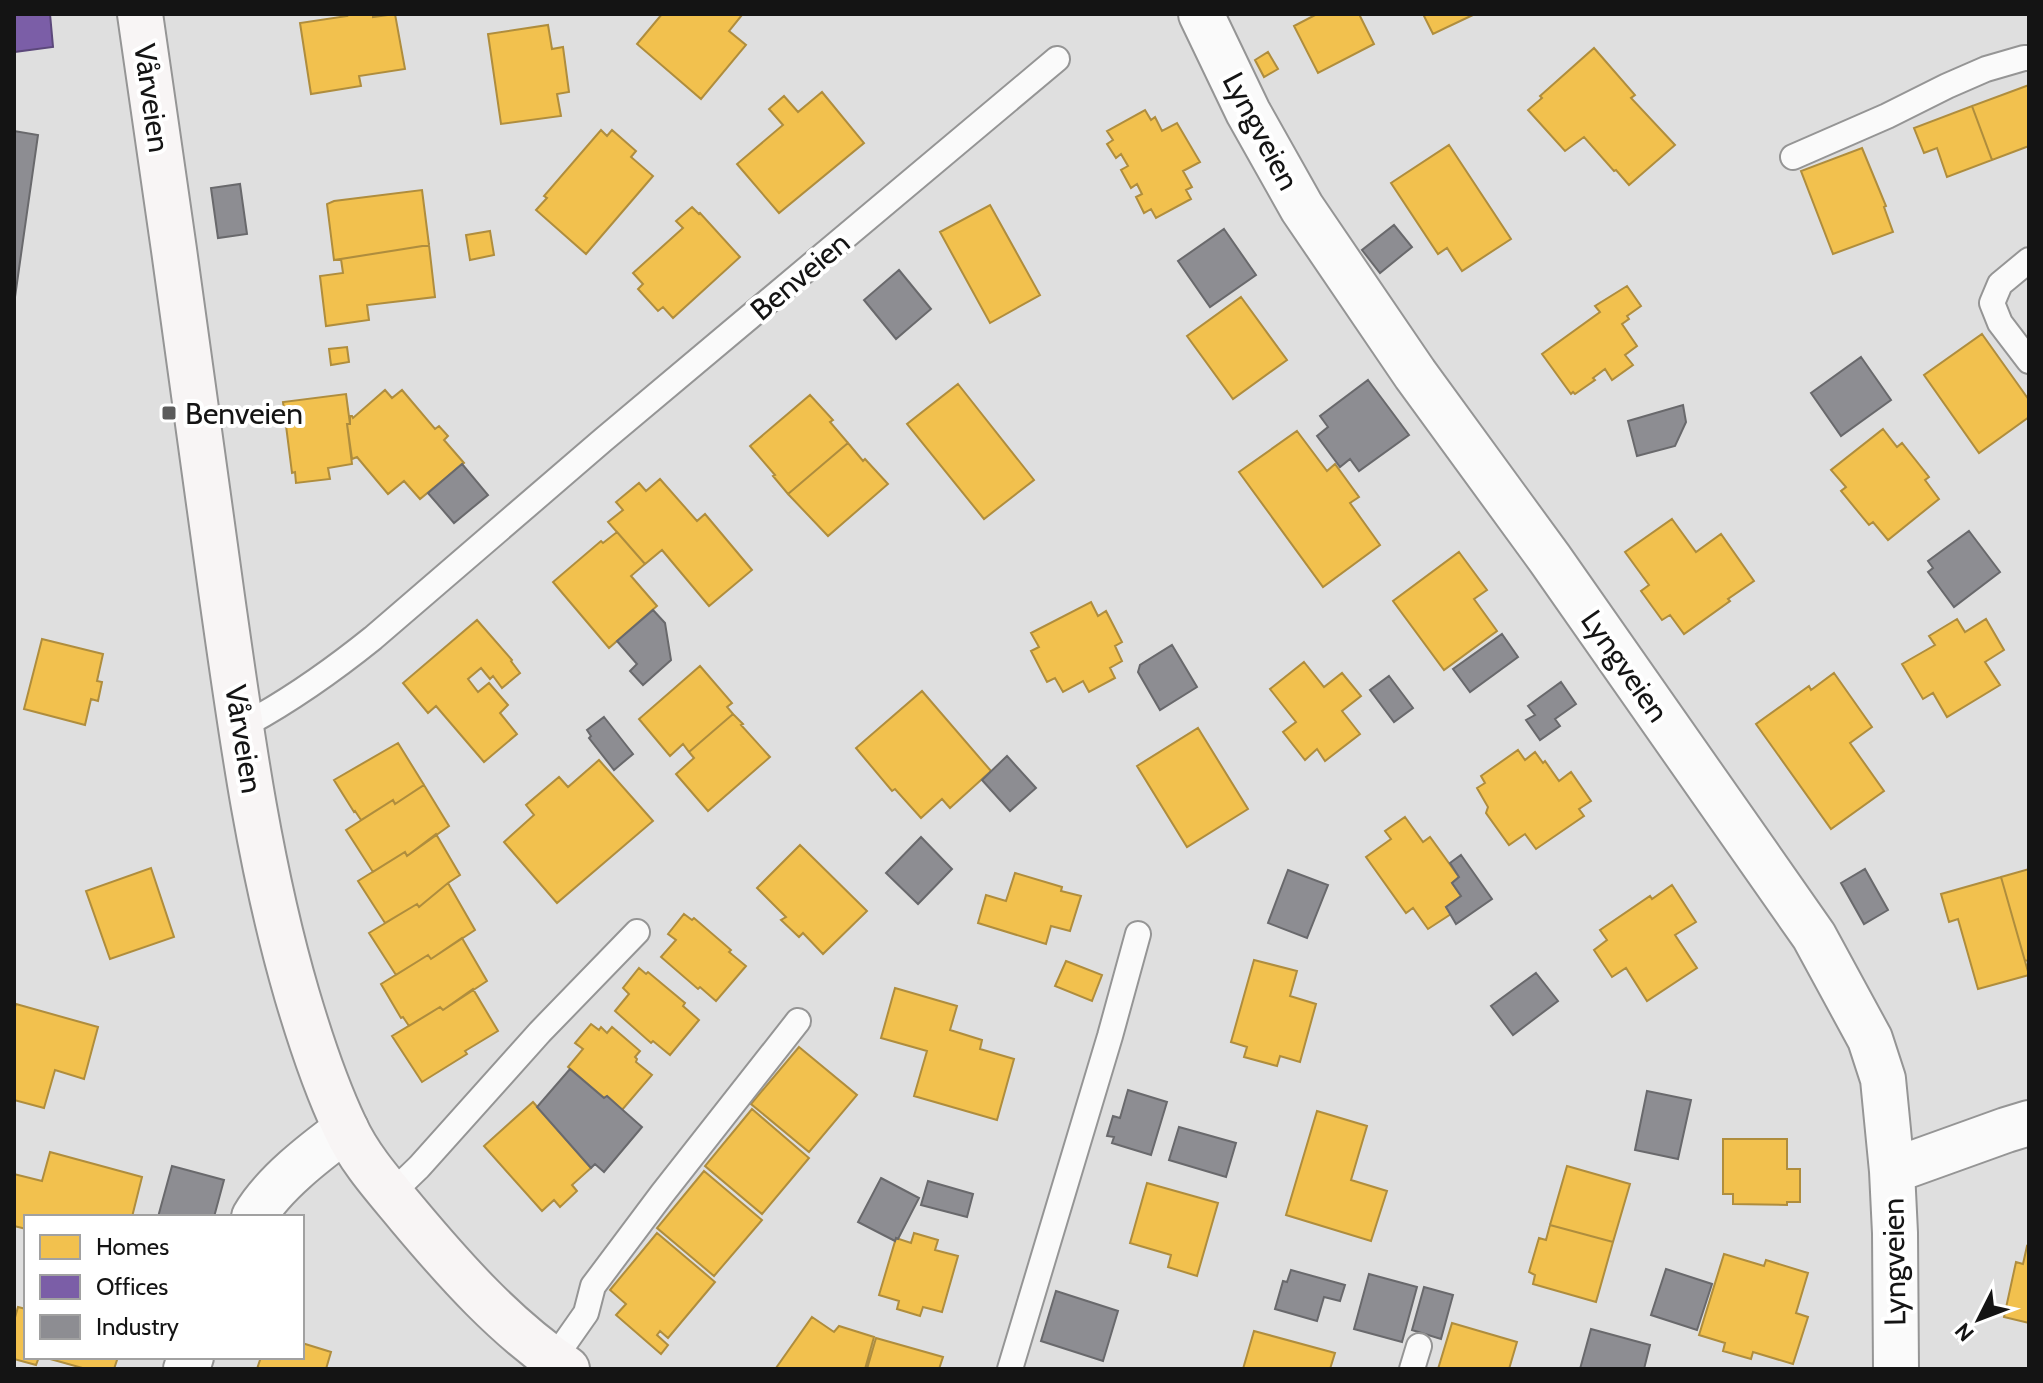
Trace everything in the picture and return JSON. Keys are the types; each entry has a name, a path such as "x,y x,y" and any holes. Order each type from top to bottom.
{"street":[{"name":"Vårveien","path":"140,14 241,727 267,880 311,1040 346,1129 373,1172 459,1275 560,1364"},
{"name":"Lyngveien","path":"1207,17 1248,112 1302,208 1415,374 1542,547 1814,936 1870,1039 1883,1079 1892,1171 1896,1369"},
{"path":"1892,1171 2029,1123"},
{"path":"255,1215 259,1207 305,1160 346,1129"}],"lane":[{"path":"1793,157 1986,69 2029,58"},
{"name":"Benveien","path":"241,727 278,707 373,638 613,431 1057,59"},
{"path":"2029,260 2000,284 1992,303 2000,323 2029,361"},
{"path":"391,1194 637,932"},
{"path":"1010,1369 1138,934"},
{"path":"560,1364 586,1313 593,1286 798,1021"}],"building: Homes":[{"path":"346,14 373,14 373,17 395,14 405,69 359,76 361,86 311,94 300,23"},
{"path":"662,14 742,15 729,31 746,45 701,99 637,44"},
{"path":"1317,14 1359,14 1374,44 1318,73 1294,26"},
{"path":"1423,14 1475,14 1433,34"},
{"path":"548,25 552,49 563,47 569,92 557,94 561,116 501,124 488,34"},
{"path":"1594,48 1635,95 1631,98 1675,145 1629,185 1584,137 1565,151 1528,110"},
{"path":"1268,52 1278,69 1264,77 1255,60"},
{"path":"2029,85 2029,146 1992,160 1972,106"},
{"path":"822,92 864,143 779,213 737,164 783,125 769,109 784,96 798,112"},
{"path":"1972,106 1992,160 1947,177 1937,148 1924,153 1914,128"},
{"path":"1145,110 1151,120 1155,117 1162,131 1177,123 1200,162 1183,171 1192,187 1186,190 1191,199 1156,218 1151,209 1144,213 1136,197 1142,194 1137,184 1131,188 1121,170 1128,166 1121,154 1116,158 1107,144 1113,140 1107,131"},
{"path":"601,130 607,136 612,130 636,151 631,157 653,176 586,254 536,210 547,198 544,196"},
{"path":"1449,145 1511,239 1462,271 1447,248 1438,254 1391,183"},
{"path":"1862,148 1886,206 1893,232 1833,254 1801,171"},
{"path":"422,190 429,245 334,260 327,204"},
{"path":"990,205 1040,295 990,323 940,232"},
{"path":"692,207 740,257 673,318 663,307 658,311 638,289 643,284 633,273 683,228 676,221"},
{"path":"490,231 494,255 470,260 466,235"},
{"path":"429,245 435,297 367,305 369,320 326,326 320,276 343,273 341,259"},
{"path":"1627,286 1641,306 1622,324 1637,346 1625,355 1633,365 1612,380 1605,369 1593,378 1595,380 1571,394 1542,354 1600,312 1595,306"},
{"path":"1241,297 1287,360 1233,399 1187,336"},
{"path":"1982,334 2029,400 2029,417 1979,453 1924,375"},
{"path":"347,347 349,362 331,365 329,349"},
{"path":"958,384 1034,480 984,519 907,424"},
{"path":"385,390 392,398 402,390 435,429 439,426 448,436 444,440 464,463 420,499 404,481 388,494 357,457 352,459 347,424 350,424 350,416 353,418"},
{"path":"346,394 352,464 328,468 330,479 296,483 283,402"},
{"path":"810,395 833,420 830,422 848,443 788,494 750,446"},
{"path":"1883,429 1897,447 1902,443 1929,477 1925,480 1939,499 1888,540 1873,522 1869,525 1841,491 1846,487 1831,470"},
{"path":"1297,431 1327,471 1335,464 1359,497 1350,503 1380,545 1323,587 1239,472"},
{"path":"848,443 888,484 828,536 788,494"},
{"path":"660,479 697,521 705,514 752,570 709,606 662,550 645,564 608,522 623,510 616,502 639,483 646,491"},
{"path":"1672,519 1696,552 1721,534 1754,581 1684,634 1670,615 1662,620 1641,591 1649,585 1625,552"},
{"path":"617,532 645,564 631,576 657,606 609,648 553,582 601,541 603,543"},
{"path":"1459,552 1487,590 1474,599 1497,631 1444,670 1393,601"},
{"path":"1091,602 1098,616 1106,611 1122,642 1115,646 1122,661 1110,668 1115,678 1089,692 1083,681 1063,692 1055,678 1047,682 1031,651 1039,647 1031,633"},
{"path":"1957,619 1965,632 1986,619 2004,650 1985,662 2000,685 1947,717 1933,693 1923,699 1902,664 1935,645 1929,636"},
{"path":"477,620 520,673 502,688 493,676 490,679 481,668 468,679 478,692 489,683 508,705 500,713 517,734 484,762 436,706 428,713 403,683"},
{"path":"42,639 103,654 97,681 102,682 98,701 91,699 85,725 24,709"},
{"path":"1304,662 1324,687 1342,673 1361,696 1342,711 1360,734 1325,761 1317,749 1305,760 1283,732 1296,722 1270,689"},
{"path":"700,666 732,703 727,707 733,714 689,752 683,744 670,756 639,719"},
{"path":"1834,673 1872,727 1850,743 1884,791 1831,829 1756,724 1809,686 1811,690"},
{"path":"922,691 991,771 950,808 942,799 921,818 895,789 892,791 856,748"},
{"path":"733,714 770,757 708,811 676,774 694,758 689,752"},
{"path":"1198,728 1248,809 1187,847 1137,766"},
{"path":"398,743 424,785 395,804 393,800 361,820 334,780"},
{"path":"1518,750 1525,760 1535,752 1559,781 1571,772 1591,801 1579,809 1584,816 1536,849 1525,834 1509,845 1486,813 1488,807 1477,788 1485,783 1481,776"},
{"path":"599,760 653,821 557,903 504,842 534,815 526,805 559,777 568,787"},
{"path":"424,785 449,826 407,856 405,852 373,872 346,830 393,800 395,804"},
{"path":"1405,817 1423,842 1430,837 1459,877 1452,883 1461,896 1446,907 1451,914 1428,929 1413,908 1406,913 1366,857 1391,839 1385,831"},
{"path":"436,834 460,875 419,907 417,904 385,923 358,881 405,852 407,856"},
{"path":"800,845 867,911 823,954 803,933 799,937 781,920 786,917 757,888"},
{"path":"151,868 174,937 110,959 86,891"},
{"path":"2029,869 2029,960 2025,961 2001,877"},
{"path":"1015,873 1081,896 1070,931 1051,926 1046,944 978,923 986,895 1006,901"},
{"path":"2001,877 2029,975 1978,989 1958,919 1949,922 1941,894"},
{"path":"448,883 475,930 431,959 428,955 396,975 369,933 417,904 419,907"},
{"path":"1672,885 1696,922 1675,935 1697,968 1647,1001 1626,968 1612,977 1594,950 1607,940 1600,930"},
{"path":"684,914 692,920 694,918 746,966 716,1001 661,957 676,940 668,934"},
{"path":"462,938 487,981 443,1010 440,1007 409,1026 381,984 428,955 431,959"},
{"path":"1254,960 1297,971 1290,996 1316,1004 1300,1062 1280,1056 1277,1066 1244,1057 1247,1047 1231,1042"},
{"path":"1066,961 1102,975 1092,1001 1055,986"},
{"path":"639,968 685,1003 683,1006 699,1020 670,1055 653,1041 651,1043 615,1011 629,994 623,988"},
{"path":"895,988 957,1006 950,1030 982,1040 980,1049 1014,1059 997,1120 914,1096 927,1051 881,1038"},
{"path":"473,989 498,1031 422,1082 392,1036 440,1007 443,1010"},
{"path":"16,1004 98,1027 84,1079 55,1070 44,1108 14,1100"},
{"path":"591,1024 607,1033 612,1027 640,1051 635,1057 636,1062 652,1075 622,1110 568,1067 583,1049 575,1043"},
{"path":"799,1047 857,1095 809,1152 751,1104"},
{"path":"533,1102 591,1168 572,1185 577,1191 560,1207 554,1200 542,1211 484,1146"},
{"path":"752,1109 809,1158 762,1214 705,1166"},
{"path":"1317,1111 1367,1126 1351,1180 1387,1191 1371,1241 1286,1215"},
{"path":"1723,1139 1787,1139 1787,1169 1800,1169 1800,1202 1787,1202 1787,1205 1733,1204 1733,1194 1723,1194"},
{"path":"50,1152 142,1177 132,1215 24,1215 24,1228 14,1226 14,1174 42,1181"},
{"path":"1567,1166 1630,1184 1613,1242 1550,1225"},
{"path":"704,1171 762,1220 714,1276 657,1228"},
{"path":"1147,1183 1218,1203 1197,1276 1168,1267 1171,1255 1130,1243"},
{"path":"1550,1225 1613,1242 1596,1302 1533,1284 1535,1275 1529,1272 1539,1238 1546,1240"},
{"path":"657,1233 715,1282 668,1338 660,1331 657,1335 668,1345 661,1354 616,1315 626,1304 610,1290"},
{"path":"914,1233 938,1240 935,1250 958,1256 942,1312 923,1307 920,1316 897,1309 899,1301 879,1295 896,1238 911,1243"},
{"path":"2027,1246 2029,1323 2004,1317 2016,1262 2023,1264"},
{"path":"1724,1254 1764,1266 1766,1260 1808,1273 1796,1313 1808,1317 1793,1364 1753,1352 1751,1359 1723,1351 1725,1343 1699,1335"},
{"path":"18,1307 24,1308 24,1359 38,1359 36,1365 14,1359 14,1321"},
{"path":"812,1317 834,1332 839,1326 874,1337 865,1369 776,1368"},
{"path":"1452,1323 1517,1342 1509,1369 1438,1369"},
{"path":"1254,1331 1335,1353 1330,1369 1243,1369"},
{"path":"876,1338 943,1357 939,1369 867,1369"},
{"path":"304,1344 331,1352 326,1369 257,1369 260,1359 304,1359"},
{"path":"50,1359 117,1359 114,1369 86,1369"}],"building: Offices":[{"path":"14,14 50,14 53,47 14,52"}],"building: Industry":[{"path":"14,131 38,135 14,304"},
{"path":"240,184 247,234 218,238 211,188"},
{"path":"1394,225 1412,247 1380,273 1362,250"},
{"path":"1224,229 1256,275 1210,307 1178,261"},
{"path":"899,270 931,309 896,339 864,300"},
{"path":"1861,357 1891,400 1841,436 1811,393"},
{"path":"1368,380 1409,435 1359,471 1350,459 1340,467 1317,436 1328,427 1320,416"},
{"path":"1683,405 1686,422 1675,446 1637,456 1628,421"},
{"path":"462,464 488,495 454,523 428,493"},
{"path":"1969,531 2000,572 1954,607 1928,572 1933,568 1928,561"},
{"path":"653,610 665,623 671,660 643,685 630,671 637,664 617,641"},
{"path":"1502,634 1518,657 1470,692 1453,669"},
{"path":"1172,645 1197,687 1160,710 1138,672 1140,665"},
{"path":"1389,676 1413,708 1394,722 1370,690"},
{"path":"1561,682 1576,704 1555,719 1560,726 1540,740 1526,720 1535,715 1528,706"},
{"path":"604,717 633,754 614,770 589,738 591,736 587,730"},
{"path":"1007,756 1036,788 1010,811 982,780"},
{"path":"921,837 952,869 918,904 886,873"},
{"path":"1461,855 1492,899 1456,924 1446,907 1461,896 1452,883 1459,877 1450,863"},
{"path":"1865,869 1888,910 1864,924 1841,883"},
{"path":"1288,870 1328,885 1307,938 1268,923"},
{"path":"1536,973 1558,1001 1513,1035 1491,1006"},
{"path":"570,1069 642,1127 604,1172 595,1164 591,1168 537,1107"},
{"path":"1128,1090 1167,1102 1151,1155 1112,1143 1114,1137 1107,1136 1113,1116 1120,1118"},
{"path":"1647,1091 1691,1100 1678,1159 1635,1150"},
{"path":"1179,1127 1236,1143 1226,1177 1169,1160"},
{"path":"172,1166 224,1180 215,1215 159,1215"},
{"path":"881,1178 919,1198 895,1241 858,1222"},
{"path":"928,1181 973,1194 967,1217 921,1205"},
{"path":"1666,1269 1712,1284 1697,1330 1651,1315"},
{"path":"1291,1270 1345,1285 1340,1301 1324,1297 1317,1321 1275,1309 1283,1281 1287,1282"},
{"path":"1369,1274 1417,1287 1402,1342 1354,1329"},
{"path":"1424,1287 1453,1295 1441,1339 1412,1330"},
{"path":"1056,1291 1118,1311 1103,1361 1041,1341"},
{"path":"1591,1329 1650,1345 1644,1369 1580,1369"}],"place":[{"name":"Benveien","path":"169,413"}]}
